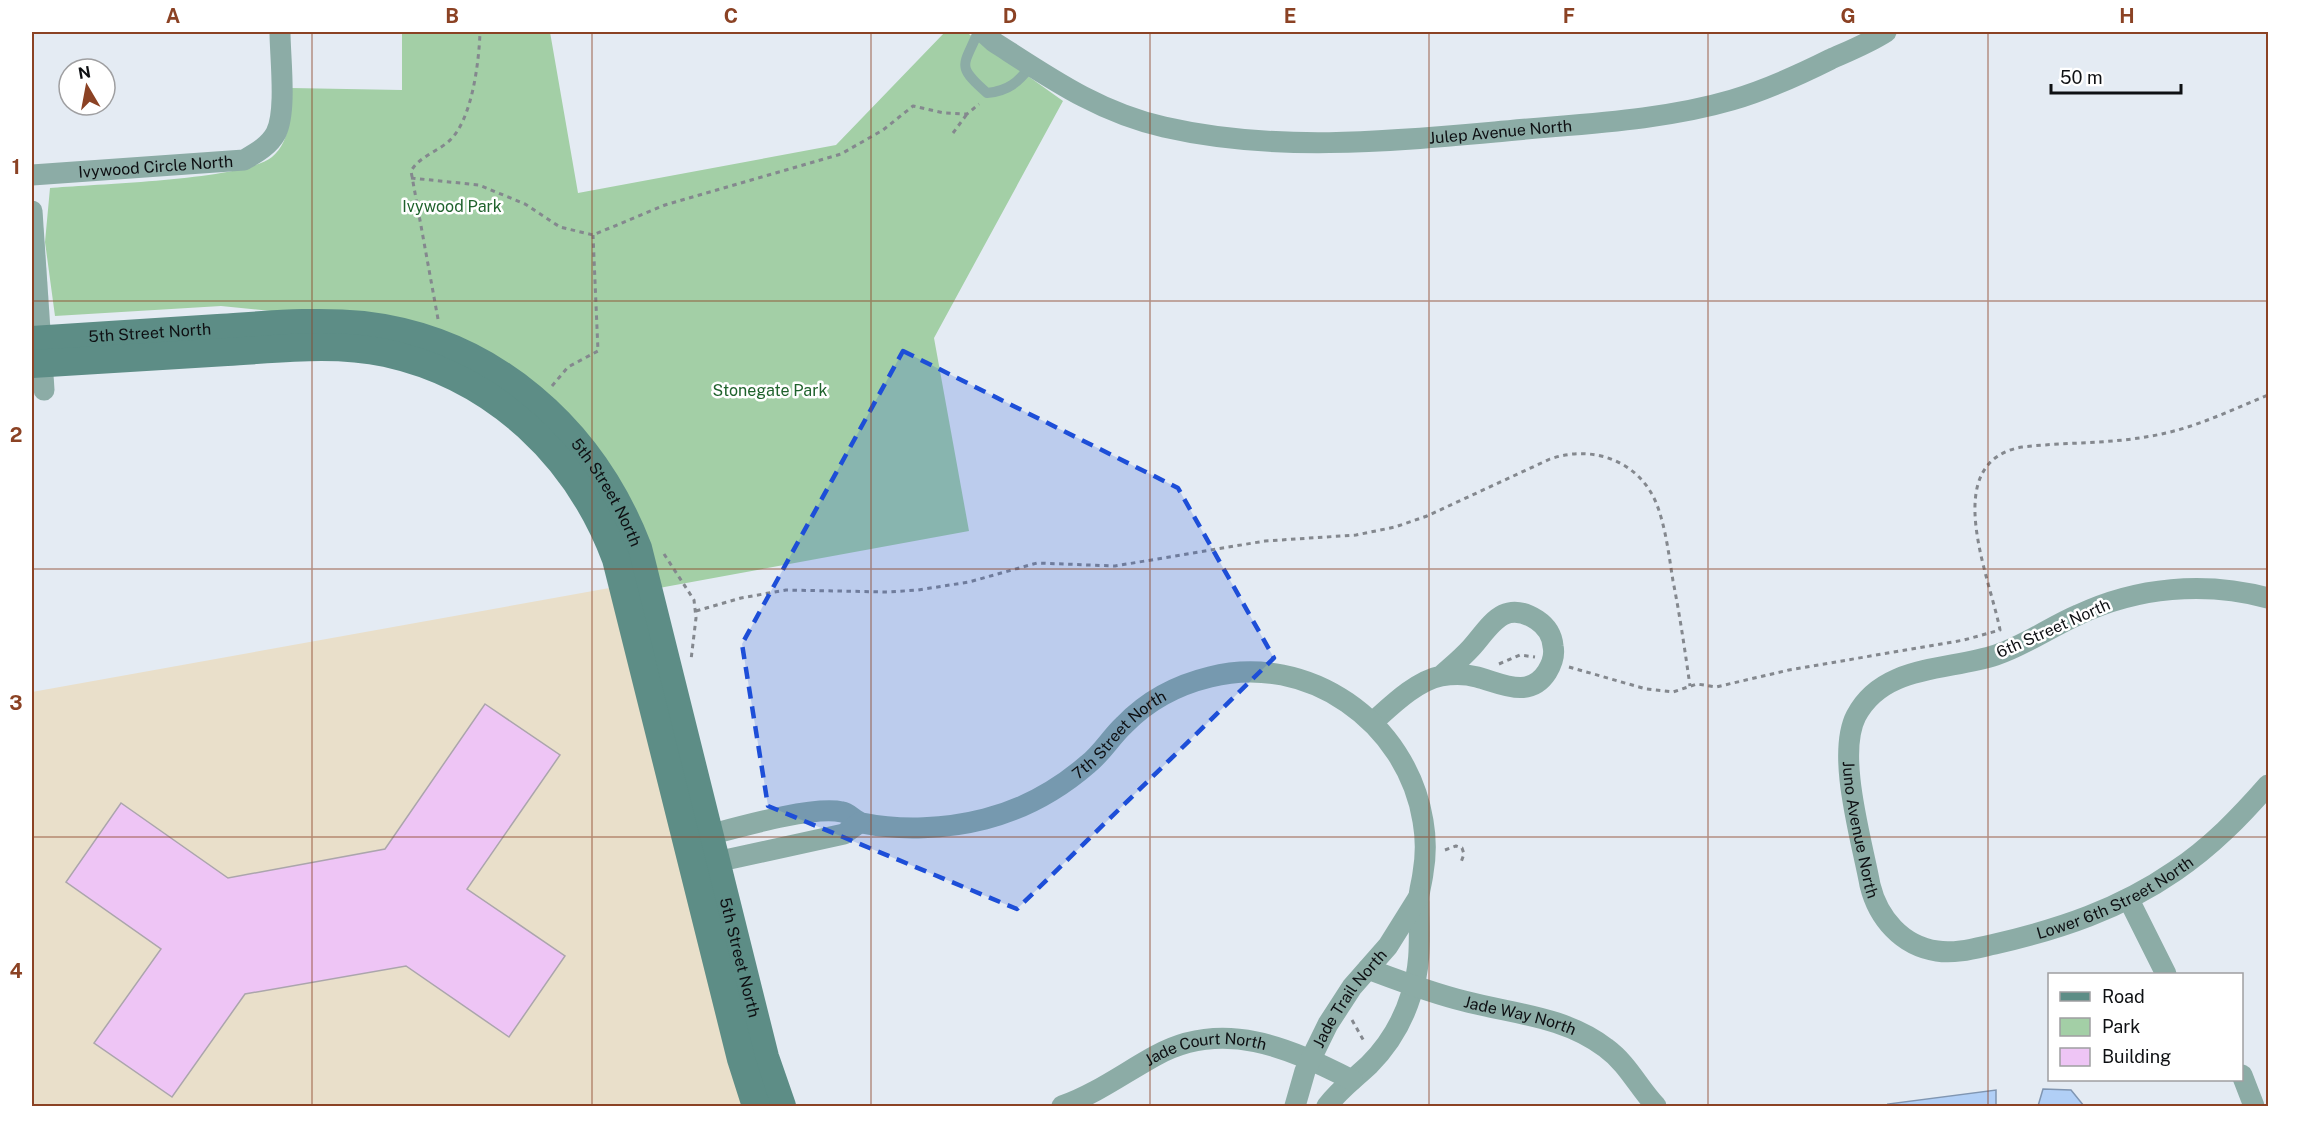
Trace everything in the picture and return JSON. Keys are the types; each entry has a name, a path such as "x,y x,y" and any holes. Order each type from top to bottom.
{"street":[{"name":"Ivywood Circle North","path":"32,175 244,160 265,148 276,132 280,113 280,32"},
{"name":"Julep Avenue North","path":"983,32 1032,66 1104,109 1163,127 1194,133 1313,145 1435,137 1622,120 1731,100 1795,78 1886,32"},
{"path":"32,211 38,359"},
{"name":"5th Street North","path":"38,359 296,348 354,349 385,353 440,370 507,408 544,441 588,498 609,540 702,851 782,1107"},
{"name":"6th Street North","path":"1878,689 1903,676 1999,654 2089,610 2130,596 2161,590 2209,588 2268,598"},
{"path":"1373,722 1417,688 1441,676 1470,650 1488,625 1502,616 1514,613 1531,616 1543,625 1552,640 1554,654 1548,671 1540,680 1523,688 1509,688 1469,675 1441,676"},
{"name":"7th Street North","path":"702,851 844,834 859,823 942,826 977,821 1018,808 1045,796 1072,777 1093,760 1124,725 1156,699 1189,683 1212,676 1259,672 1300,679 1338,696 1373,722"},
{"name":"Juno Avenue North","path":"1878,689 1862,706 1854,719 1847,751 1870,885 1878,909 1894,930 1912,943 1931,950"},
{"name":"Jade Trail North","path":"1327,1107 1387,1044 1402,1019 1414,986 1420,949 1418,898 1426,847 1421,810 1404,765 1373,722"},
{"name":"Lower 6th Street North","path":"1931,950 1961,951 2042,933 2082,920 2129,900 2175,871 2210,845 2268,785"},
{"name":"5th Street North","path":"702,851 738,1048 756,1107"},
{"name":"Jade Trail North","path":"1295,1107 1310,1059 1334,1013 1388,946 1418,898"},
{"path":"2129,900 2151,949 2165,973"},
{"name":"Jade Way North","path":"1368,969 1470,1003 1544,1018 1578,1031 1598,1042 1622,1062 1649,1103"},
{"name":"Jade Court North","path":"1062,1107 1103,1088 1161,1052 1204,1039 1249,1038 1275,1045 1352,1080"},
{"path":"2243,1080 2254,1107"}],"lane":[{"path":"978,32 966,54 965,65 969,77 987,93 1003,92 1019,81 1032,66"}],"path":[{"path":"438,320 411,178 414,166 447,143 467,117 480,32"},
{"path":"953,133 987,93"},
{"path":"411,178 479,185 525,204 560,227 593,236 665,205 841,154 883,130 913,106 944,113 967,114"},
{"path":"552,386 568,367 598,351 593,236"},
{"path":"430,318 446,324"},
{"path":"545,380 556,389"},
{"path":"1561,665 1656,691 1673,692 1700,684 1716,687 2000,630 1979,545 1975,510 1980,475 1991,459 2002,452 2022,447 2124,440 2167,433 2210,420 2268,395"},
{"path":"696,611 741,598 786,590 888,592 918,590 969,582 1037,563 1115,566 1265,541 1356,535 1395,527 1426,516 1557,457 1588,453 1610,457 1623,464 1642,480 1654,500 1667,549 1690,686"},
{"path":"663,550 692,595 696,611 691,667"},
{"path":"1496,665 1524,655 1542,658"},
{"path":"1439,851 1461,847 1464,852 1460,865"},
{"path":"1349,1016 1370,1049"}],"highlighted area":[{"path":"903,351 1178,488 1274,658 1017,909 768,806 742,644"}],"shaded area":[{"path":"615,587 746,1106 32,1106 32,692"}],"green space":[{"path":"402,32 550,32 578,193 836,145 945,32 966,32 1063,101 934,338 969,531 659,588 630,504 411,325 221,306 55,316 45,242 50,188 167,180 232,171 256,165 272,157 279,150 287,134 291,88 402,90"}],"water":[{"path":"2043,1089 2071,1090 2084,1106 2038,1106"},
{"path":"1996,1090 1996,1106 1889,1106 1888,1104"}],"building":[{"path":"485,704 560,755 467,889 565,956 509,1037 406,966 245,994 172,1097 94,1043 161,949 66,882 121,803 228,878 385,849"}],"park label":[{"name":"Ivywood Park","path":"452,206"},
{"name":"Stonegate Park","path":"770,390"}]}
